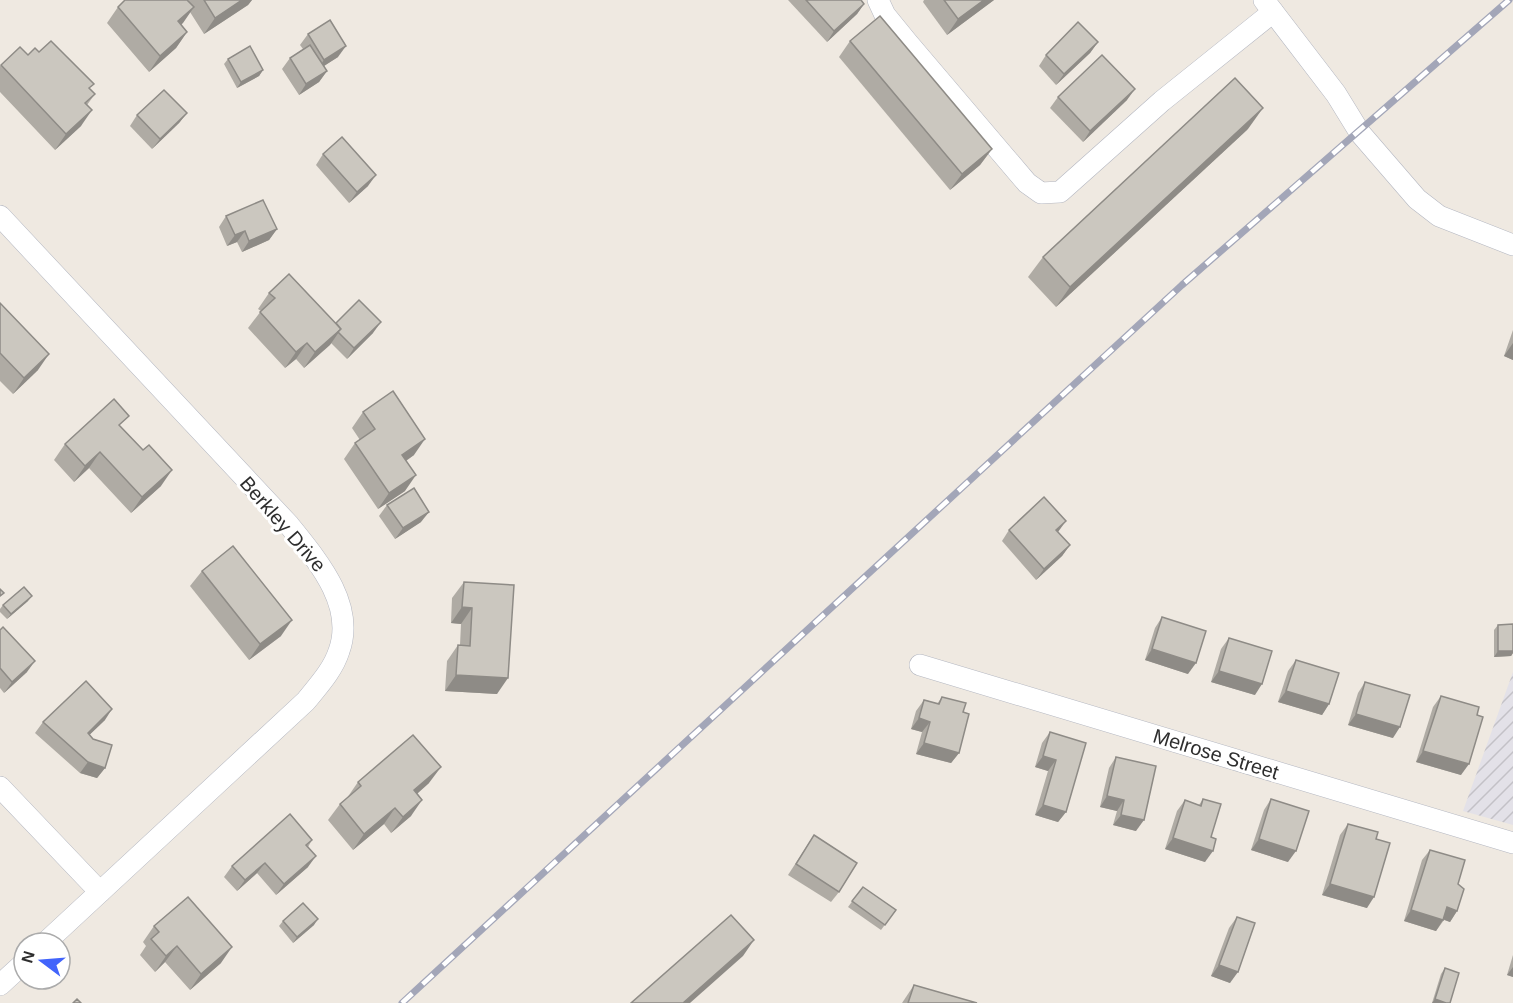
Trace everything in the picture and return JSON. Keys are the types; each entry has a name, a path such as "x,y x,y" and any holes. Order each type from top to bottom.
{"street":[{"path":"878,0 885,15 907,42 1027,183 1041,193 1060,192 1268,6 1336,94 1360,133 1388,168 1424,205 1439,216 1513,245"},
{"name":"Berkley Drive","path":"0,216 289,525 324,568 336,592 343,631 340,651 331,668 306,701 58,931"},
{"name":"Melrose Street","path":"920,665 1513,843"},
{"path":"0,787 99,892"},
{"path":"0,985 12,974"}],"shaded area":[{"path":"1513,672 1513,825 1463,811"}],"building":[{"path":"125,0 187,0 194,7 178,21 187,32 160,56 118,7"},
{"path":"204,0 242,0 215,18"},
{"path":"806,0 861,0 864,4 834,31"},
{"path":"944,0 984,0 958,19"},
{"path":"880,16 992,149 962,174 850,41"},
{"path":"330,20 346,46 324,60 308,34"},
{"path":"1078,22 1098,42 1064,74 1046,55"},
{"path":"51,41 94,84 89,88 95,94 85,103 92,110 66,134 1,65 20,47 28,55 35,48 39,52"},
{"path":"310,45 327,71 306,84 290,58"},
{"path":"250,46 263,70 241,82 228,59"},
{"path":"1102,55 1135,89 1090,131 1058,97"},
{"path":"1235,78 1263,108 1070,287 1043,257"},
{"path":"164,90 187,113 160,139 137,115"},
{"path":"342,137 376,175 357,192 323,154"},
{"path":"263,200 277,229 249,241 245,231 235,235 226,216"},
{"path":"289,274 341,329 315,352 307,343 296,352 260,312 275,298 269,293"},
{"path":"359,300 381,322 354,348 338,332 341,329 336,323"},
{"path":"0,303 49,354 24,378 0,353"},
{"path":"393,391 425,439 402,455 416,475 389,493 355,443 375,429 363,412"},
{"path":"114,399 129,416 119,425 143,450 149,445 172,470 142,497 100,452 85,466 65,444"},
{"path":"414,488 429,512 403,528 387,505"},
{"path":"1044,497 1066,521 1056,530 1070,545 1044,569 1009,530"},
{"path":"233,546 292,620 260,644 202,571"},
{"path":"464,582 514,585 508,678 456,675 458,645 470,646 472,608 462,607"},
{"path":"24,587 32,596 11,614 3,605"},
{"path":"1162,617 1206,631 1196,663 1152,649"},
{"path":"1513,624 1513,651 1498,651 1498,625"},
{"path":"3,627 35,661 12,682 0,668 0,630"},
{"path":"1229,638 1272,651 1262,684 1219,671"},
{"path":"1296,660 1339,673 1329,704 1286,691"},
{"path":"86,681 112,709 88,733 93,739 112,745 105,768 88,762 43,722"},
{"path":"1365,682 1410,695 1400,727 1356,714"},
{"path":"1441,696 1479,707 1477,715 1483,717 1469,764 1423,751"},
{"path":"942,697 966,703 963,712 969,714 959,753 924,743 930,722 919,718 924,700 939,704"},
{"path":"1050,732 1086,743 1066,812 1043,805 1056,760 1043,756"},
{"path":"413,735 441,767 414,790 422,800 403,817 395,808 364,834 340,804 361,786 358,782"},
{"path":"1116,757 1156,766 1144,820 1121,815 1124,800 1107,796"},
{"path":"1203,799 1221,804 1211,837 1216,839 1213,851 1173,838 1185,800 1201,806"},
{"path":"1271,799 1309,811 1296,851 1259,839"},
{"path":"290,814 312,840 306,845 316,856 284,884 265,863 245,880 232,866"},
{"path":"1348,824 1378,832 1376,839 1390,843 1374,897 1330,884"},
{"path":"814,835 857,863 839,892 796,864"},
{"path":"1430,850 1465,860 1458,884 1464,889 1457,911 1447,907 1443,920 1411,910"},
{"path":"863,887 896,910 885,925 852,901"},
{"path":"188,897 232,947 201,974 177,946 166,956 151,939 159,932 154,926"},
{"path":"303,903 318,919 297,937 283,921"},
{"path":"731,915 754,940 683,1003 631,1003"},
{"path":"1237,917 1255,923 1238,972 1219,965"},
{"path":"1445,968 1459,973 1450,1003 1435,999"},
{"path":"914,985 977,1003 908,1003"}],"railway":[{"path":"402,1003 1182,285 1509,0"}]}
